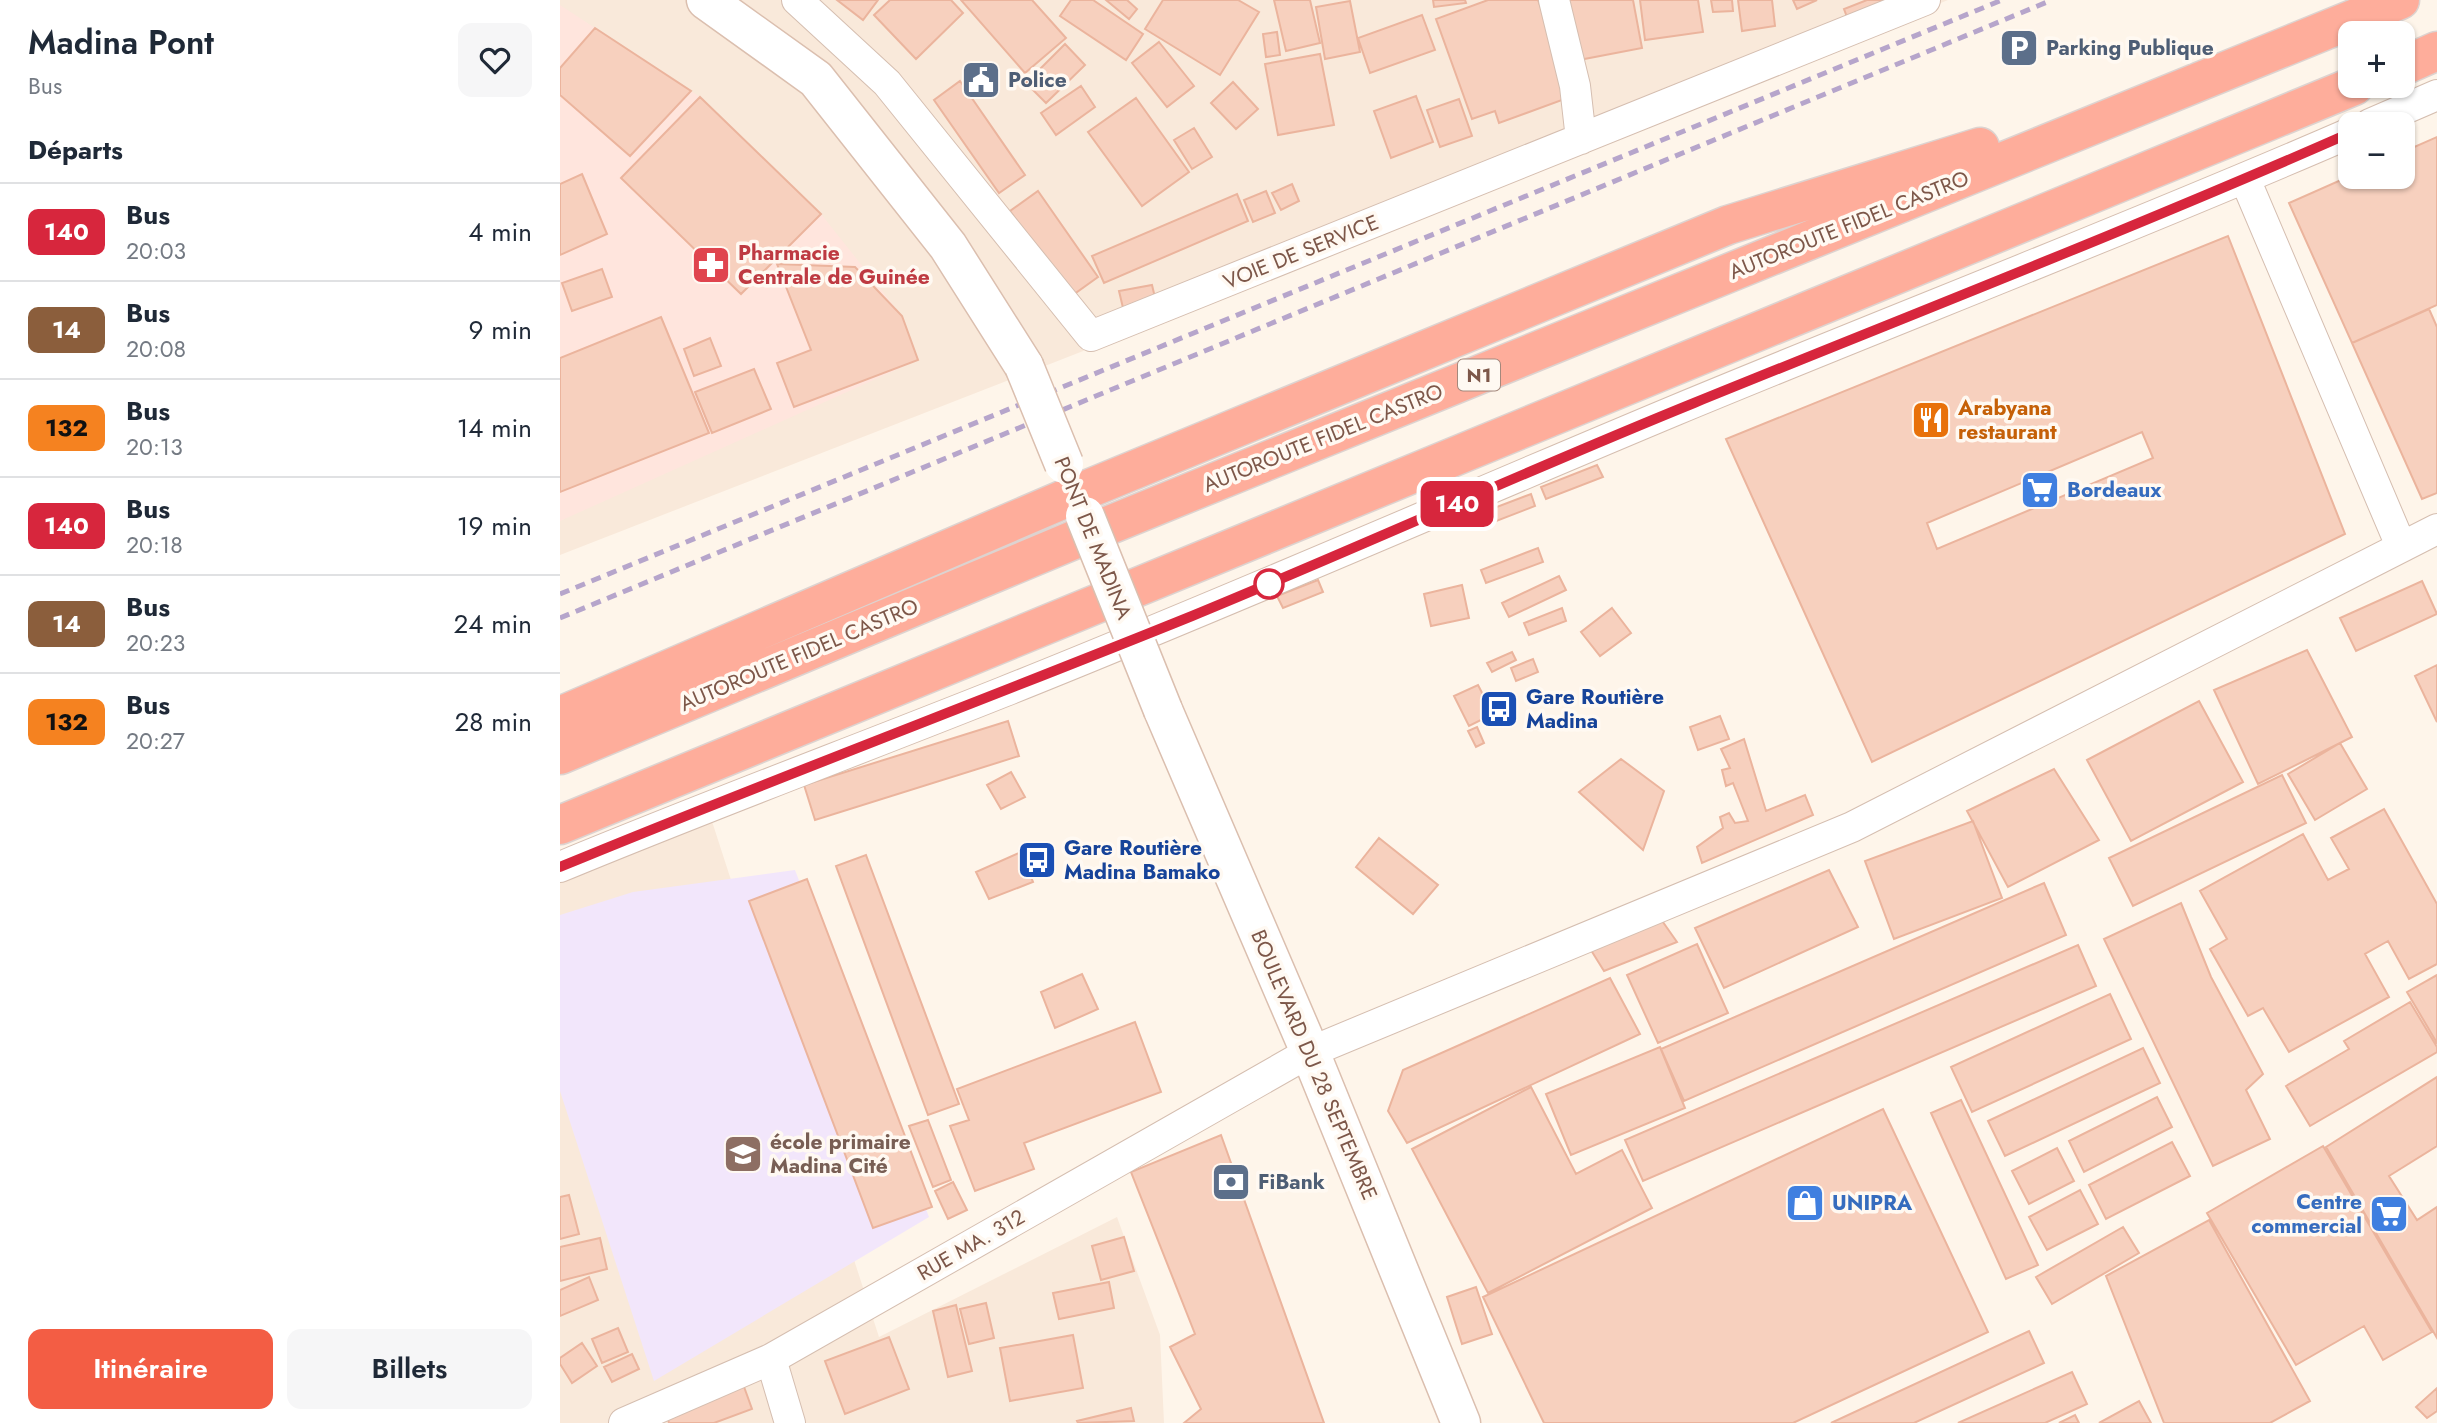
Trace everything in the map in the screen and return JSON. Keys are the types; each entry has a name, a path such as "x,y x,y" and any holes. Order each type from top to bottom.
{"highway":[{"name":"AUTOROUTE FIDEL CASTRO","path":"560,755 1120,521 2400,0"},
{"path":"2415,61 2437,51"},
{"path":"560,716 1075,491 1728,225 2228,71"},
{"path":"560,825 2338,93"}],"main road":[{"name":"PONT DE MADINA","path":"706,0 816,79 948,246 1024,366 1163,710"},
{"name":"BOULEVARD DU 28 SEPTEMBRE","path":"1163,710 1310,1052 1461,1423"}],"street":[{"name":"VOIE DE SERVICE","path":"797,0 887,83 1091,336 1926,0"},
{"path":"1554,0 1575,86 1581,139"},
{"path":"2398,112 2437,95"},
{"path":"560,867 717,802 1211,608 1675,411 2245,179 2338,138"},
{"path":"2245,179 2401,546"},
{"name":"RUE MA. 312","path":"624,1423 771,1359 1310,1052 1852,827 2437,529"},
{"path":"771,1359 790,1423"}],"shaded area":[{"path":"560,0 1948,0 1237,291 560,555"},
{"name":"Pharmacie Centrale de Guinée","path":"560,5 700,97 821,214 902,316 918,360 560,521"},
{"path":"708,809 879,1337 1117,1217 1160,1335 1164,1423 560,1423 560,868"},
{"name":"école primaire Madina Cité","path":"795,870 929,1217 654,1381 560,1091 560,915 633,892"}],"building":[{"path":"837,0 878,0 863,20"},
{"path":"890,0 951,0 963,13 916,59 874,15"},
{"path":"961,0 1032,0 1066,38 1025,73"},
{"path":"1071,0 1093,0 1143,34 1126,60 1060,16"},
{"path":"1106,0 1127,0 1137,9 1129,19"},
{"path":"1163,0 1238,0 1259,12 1220,75 1145,29"},
{"path":"1274,0 1310,0 1320,43 1286,51"},
{"path":"1433,0 1465,0 1466,3 1434,7"},
{"path":"1488,0 1538,0 1573,96 1499,123 1495,111 1472,119 1436,19"},
{"path":"1568,0 1633,0 1642,48 1579,60"},
{"path":"1640,0 1698,0 1703,32 1645,40"},
{"path":"1711,0 1732,0 1733,11 1713,12"},
{"path":"1738,0 1772,0 1775,26 1742,31"},
{"path":"1793,0 1817,0 1797,9"},
{"path":"1867,0 1910,0 1850,25 1844,9"},
{"path":"1350,1 1360,52 1325,59 1316,7"},
{"path":"1422,15 1435,50 1370,73 1358,38"},
{"path":"595,28 691,91 630,156 560,95 560,68"},
{"path":"1277,32 1280,55 1266,57 1263,34"},
{"path":"1159,42 1194,86 1167,107 1132,63"},
{"path":"1065,44 1085,65 1046,103 1026,83"},
{"path":"1320,54 1334,125 1278,135 1265,64"},
{"path":"960,81 1025,175 999,193 934,100"},
{"path":"1233,82 1258,109 1236,129 1211,103"},
{"path":"1081,86 1095,107 1056,135 1041,113"},
{"path":"1416,96 1433,142 1391,158 1374,111"},
{"path":"700,97 821,214 741,294 621,178"},
{"path":"1136,98 1189,172 1142,206 1088,132"},
{"path":"1459,99 1472,136 1440,147 1427,110"},
{"path":"1194,128 1212,157 1192,169 1174,140"},
{"path":"2437,137 2437,305 2352,343 2289,203 2338,181 2338,189 2415,189 2415,147"},
{"path":"582,174 607,234 560,255 560,184"},
{"path":"1292,184 1299,201 1281,210 1272,193"},
{"path":"1038,191 1098,277 1070,297 1010,211"},
{"path":"1266,191 1275,213 1253,222 1244,200"},
{"path":"1237,194 1248,221 1104,283 1092,256"},
{"path":"2228,236 2345,534 1872,762 1726,439","holes":["2142,432 2153,458 1937,549 1927,523"]},
{"path":"777,264 855,267 902,316 918,360 794,407 777,363 811,350"},
{"path":"602,269 612,297 572,311 562,283"},
{"path":"1152,285 1157,306 1124,312 1119,291"},
{"path":"2429,309 2437,327 2437,493 2422,499 2352,343"},
{"path":"661,317 709,433 560,492 560,358"},
{"path":"710,338 721,366 694,376 684,349"},
{"path":"754,369 771,409 712,433 695,392"},
{"path":"1597,465 1603,477 1546,499 1541,487"},
{"path":"1531,494 1535,506 1486,525 1481,513"},
{"path":"1538,548 1543,562 1486,583 1481,570"},
{"path":"1559,576 1566,590 1509,617 1502,603"},
{"path":"1318,580 1323,592 1283,608 1277,596"},
{"path":"2422,581 2437,614 2356,651 2340,618"},
{"path":"1462,585 1469,618 1431,626 1424,594"},
{"path":"1562,608 1566,621 1529,635 1524,623"},
{"path":"1612,608 1631,633 1600,656 1581,632"},
{"path":"2307,650 2352,737 2258,784 2214,690"},
{"path":"1512,652 1516,660 1492,672 1487,663"},
{"path":"1533,659 1538,672 1516,681 1511,668"},
{"path":"2437,665 2437,722 2415,676"},
{"path":"1478,685 1493,714 1469,726 1454,696"},
{"path":"2199,701 2243,782 2131,841 2087,760"},
{"path":"1720,716 1729,739 1698,750 1690,727"},
{"path":"1008,721 1019,756 815,820 804,785"},
{"path":"1477,727 1484,743 1476,747 1468,731"},
{"path":"1744,739 1766,811 1805,795 1813,815 1702,863 1697,847 1723,828 1720,817 1729,813 1735,823 1748,821 1733,783 1726,786 1722,770 1730,768 1721,749"},
{"path":"2340,743 2367,789 2315,820 2288,774"},
{"path":"1621,759 1664,791 1643,850 1579,792"},
{"path":"2054,769 2099,840 2008,887 1967,811"},
{"path":"1011,772 1025,797 1001,809 987,785"},
{"path":"2282,775 2306,823 2133,906 2109,858"},
{"path":"2384,809 2437,904 2437,964 2409,979 2388,941 2365,954 2389,997 2289,1052 2263,1008 2248,1016 2210,949 2227,939 2200,891 2303,834 2328,880 2349,869 2331,838"},
{"path":"1973,821 2002,898 1894,939 1865,861"},
{"path":"1379,838 1438,885 1413,914 1356,867"},
{"path":"1021,852 1033,882 989,899 976,872"},
{"path":"866,855 959,1104 928,1115 836,866"},
{"path":"1829,870 1858,927 1724,988 1695,928"},
{"path":"807,879 932,1207 873,1228 749,901"},
{"path":"2044,883 2066,935 1684,1101 1661,1049"},
{"path":"2181,903 2211,977 2263,1074 2246,1090 2270,1139 2213,1166 2104,939"},
{"path":"1658,915 1677,942 1604,971 1589,947"},
{"path":"1697,944 1728,1013 1658,1043 1627,975"},
{"path":"2078,945 2096,986 1643,1181 1625,1140"},
{"path":"1082,974 1098,1009 1055,1028 1041,992"},
{"path":"2437,975 2437,1043 2407,992"},
{"path":"1610,978 1640,1034 1407,1143 1388,1111 1403,1070"},
{"path":"2110,994 2131,1039 1972,1112 1951,1067"},
{"path":"2410,1002 2437,1047 2437,1052 2310,1126 2286,1086 2349,1049 2344,1041"},
{"path":"1135,1022 1161,1092 1024,1143 1034,1169 975,1191 950,1126 969,1120 957,1089"},
{"path":"1660,1047 1685,1108 1571,1155 1546,1094"},
{"path":"2143,1048 2160,1083 2005,1156 1988,1121"},
{"name":"Centre commercial","path":"2437,1077 2437,1146 2389,1176 2417,1220 2437,1207 2437,1338 2326,1147"},
{"path":"1531,1087 1576,1174 1622,1150 1652,1208 1488,1293 1412,1149"},
{"path":"2157,1097 2172,1127 2084,1172 2069,1141"},
{"path":"1961,1100 2038,1265 2006,1279 1931,1113"},
{"name":"UNIPRA","path":"1883,1109 1988,1332 1793,1423 1544,1423 1483,1297"},
{"path":"928,1120 951,1180 933,1187 909,1126"},
{"path":"1221,1135 1324,1423 1184,1423 1201,1409 1170,1347 1195,1334 1131,1172"},
{"path":"2172,1142 2190,1176 2106,1219 2089,1185"},
{"path":"2323,1146 2432,1332 2383,1360 2364,1326 2296,1365 2207,1213"},
{"path":"2057,1148 2074,1181 2029,1204 2012,1171"},
{"path":"953,1182 967,1210 948,1219 935,1191"},
{"path":"2080,1190 2098,1224 2047,1250 2029,1217"},
{"path":"569,1195 579,1234 560,1239 560,1197"},
{"path":"2209,1220 2310,1401 2270,1423 2164,1423 2106,1276"},
{"path":"2123,1227 2139,1253 2052,1304 2036,1277"},
{"path":"1124,1237 1134,1271 1101,1280 1092,1246"},
{"path":"600,1238 607,1269 560,1281 560,1247"},
{"path":"589,1277 598,1300 560,1316 560,1290"},
{"path":"1109,1282 1114,1308 1059,1319 1053,1293"},
{"path":"1476,1287 1492,1334 1462,1344 1447,1297"},
{"path":"986,1303 994,1338 969,1344 960,1309"},
{"path":"956,1305 972,1371 948,1377 933,1311"},
{"path":"618,1328 628,1352 602,1363 592,1339"},
{"path":"2029,1331 2044,1363 1914,1423 1831,1423"},
{"path":"1073,1335 1083,1388 1010,1401 1000,1348"},
{"path":"889,1337 909,1389 845,1414 825,1361"},
{"path":"582,1343 597,1366 572,1383 560,1364 560,1358"},
{"path":"632,1354 639,1369 612,1382 604,1367"},
{"path":"2072,1372 2087,1404 2045,1423 1958,1423"},
{"path":"743,1384 752,1409 714,1423 669,1423 666,1413"},
{"path":"2437,1388 2437,1411 2427,1418 2416,1407"},
{"path":"2139,1401 2151,1423 2099,1423"},
{"path":"1131,1408 1134,1421 1077,1421"},
{"path":"2075,1415 2079,1423 2059,1423"}],"railway":[{"path":"560,594 2002,0"},
{"path":"560,618 2052,0"}],"bus line":[{"name":"140","path":"560,867 717,802 1188,618 1675,411 2245,179 2338,138"}],"place":[{"name":"Parking Publique","path":"2019,48"},
{"name":"Police","path":"981,80"},
{"name":"Pharmacie Centrale de Guinée","path":"711,265"},
{"name":"Arabyana restaurant","path":"1931,420"},
{"name":"Bordeaux","path":"2040,490"},
{"name":"Gare Routière Madina","path":"1499,709"},
{"name":"Gare Routière Madina Bamako","path":"1037,860"},
{"name":"école primaire Madina Cité","path":"743,1154"},
{"name":"FiBank","path":"1231,1182"},
{"name":"UNIPRA","path":"1805,1203"},
{"name":"Centre commercial","path":"2389,1214"}]}
